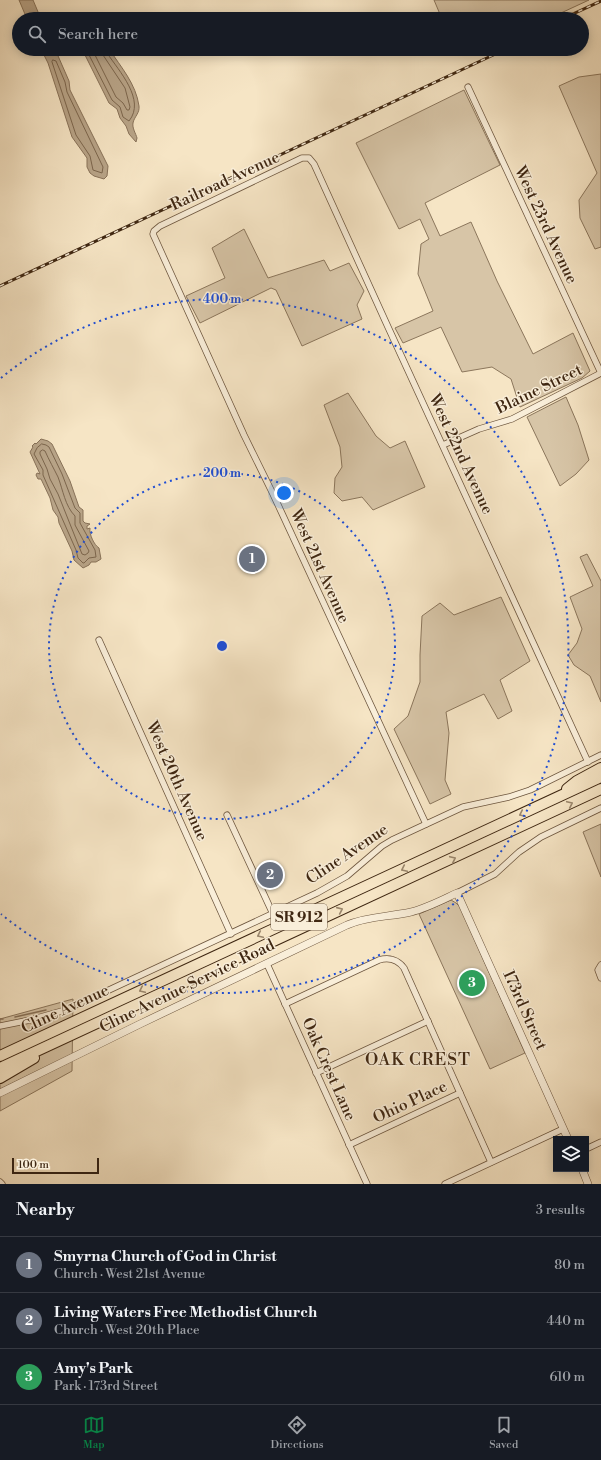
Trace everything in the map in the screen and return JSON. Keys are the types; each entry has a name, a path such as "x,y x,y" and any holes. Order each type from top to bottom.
{"highway":[{"path":"557,798 577,781 601,768"},
{"name":"Cline Avenue","path":"0,1055 601,777"},
{"name":"Cline Avenue","path":"0,1068 601,789"},
{"path":"0,1078 71,1034"}],"street":[{"name":"West 23rd Avenue","path":"468,87 601,373"},
{"name":"Railroad Avenue","path":"153,232 160,226 302,158 310,158"},
{"name":"West 22nd Avenue","path":"310,158 588,762"},
{"name":"West 21st Avenue","path":"153,232 154,238 171,276 244,435 270,487 426,824"},
{"name":"Blaine Street","path":"443,445 479,429 512,419 601,373"},
{"name":"West 20th Avenue","path":"99,640 231,934"},
{"name":"Cline Avenue","path":"0,1026 30,1020 62,1011 311,896 337,882 385,844 426,824 463,807 509,797 530,790 601,755"},
{"name":"Cline Avenue Service Road","path":"0,1093 144,1022 359,920 412,912 426,908 495,874 520,852 541,837 601,808"},
{"path":"226,815 273,914"},
{"name":"173rd Street","path":"457,893 566,1136"},
{"path":"285,1004 383,958 394,960 401,964 491,1162"},
{"name":"Oak Crest Lane","path":"267,964 367,1184"},
{"path":"600,966 601,978"},
{"path":"316,1073 428,1021"},
{"name":"Ohio Place","path":"349,1145 460,1093"},
{"path":"444,1184 563,1129"},
{"path":"589,1148 601,1142"},
{"path":"583,1172 588,1184"}],"shaded area":[{"path":"434,0 589,0 563,12 439,12"},
{"path":"601,74 601,247 595,249 580,218 579,200 597,173 559,86 579,77"},
{"path":"464,90 500,165 425,203 440,236 471,222 497,281 533,354 573,333 590,371 582,378 520,407 511,379 492,367 462,372 441,327 403,343 395,328 433,311 418,274 421,244 429,239 420,219 399,229 356,143"},
{"path":"244,229 268,278 324,260 330,271 349,263 364,291 357,305 362,319 302,346 276,290 271,288 200,323 186,296 225,278 212,248"},
{"path":"348,393 376,436 390,448 405,441 425,487 373,510 362,497 342,501 334,493 335,478 342,467 340,447 324,405"},
{"path":"566,397 578,425 589,460 576,474 560,486 527,417"},
{"path":"587,554 601,581 601,702 590,676 574,665 568,655 577,643 582,629 570,597 593,586 580,557"},
{"path":"501,597 530,661 500,680 512,711 498,719 484,694 446,712 449,733 445,780 451,794 430,804 394,729 408,716 420,682 422,616 440,603 454,615"},
{"path":"601,824 601,877 583,832"},
{"path":"451,900 460,907 525,1053 490,1069 419,914"},
{"path":"73,999 72,1071 0,1111 0,1019"}],"water":[{"path":"19,0 33,0 38,12 24,12"},
{"path":"44,56 58,56 69,81 70,90 108,166 107,176 104,179 90,173 87,167 87,158 72,137"},
{"path":"86,56 114,56 127,76 135,90 139,106 139,111 133,123 137,138 136,142 129,134 117,109 109,103"},
{"path":"41,439 52,444 70,481 79,507 83,510 83,521 90,524 87,526 87,529 90,528 92,539 99,548 101,559 96,562 91,562 83,568 74,560 72,551 59,523 58,517 53,510 50,498 41,479 38,479 36,475 37,473 40,474 30,452 33,447 32,446"}],"waterway":[{"path":"15,1017 46,1010"}],"railway":[{"path":"577,12 601,1"},
{"path":"0,286 491,56"}],"place":[{"name":"Smyrna Church of God in Christ","path":"252,559"},
{"name":"Living Waters Free Methodist Church","path":"270,875"},
{"name":"Amy's Park","path":"472,983"}],"district":[{"name":"OAK CREST","path":"418,1060"}]}
